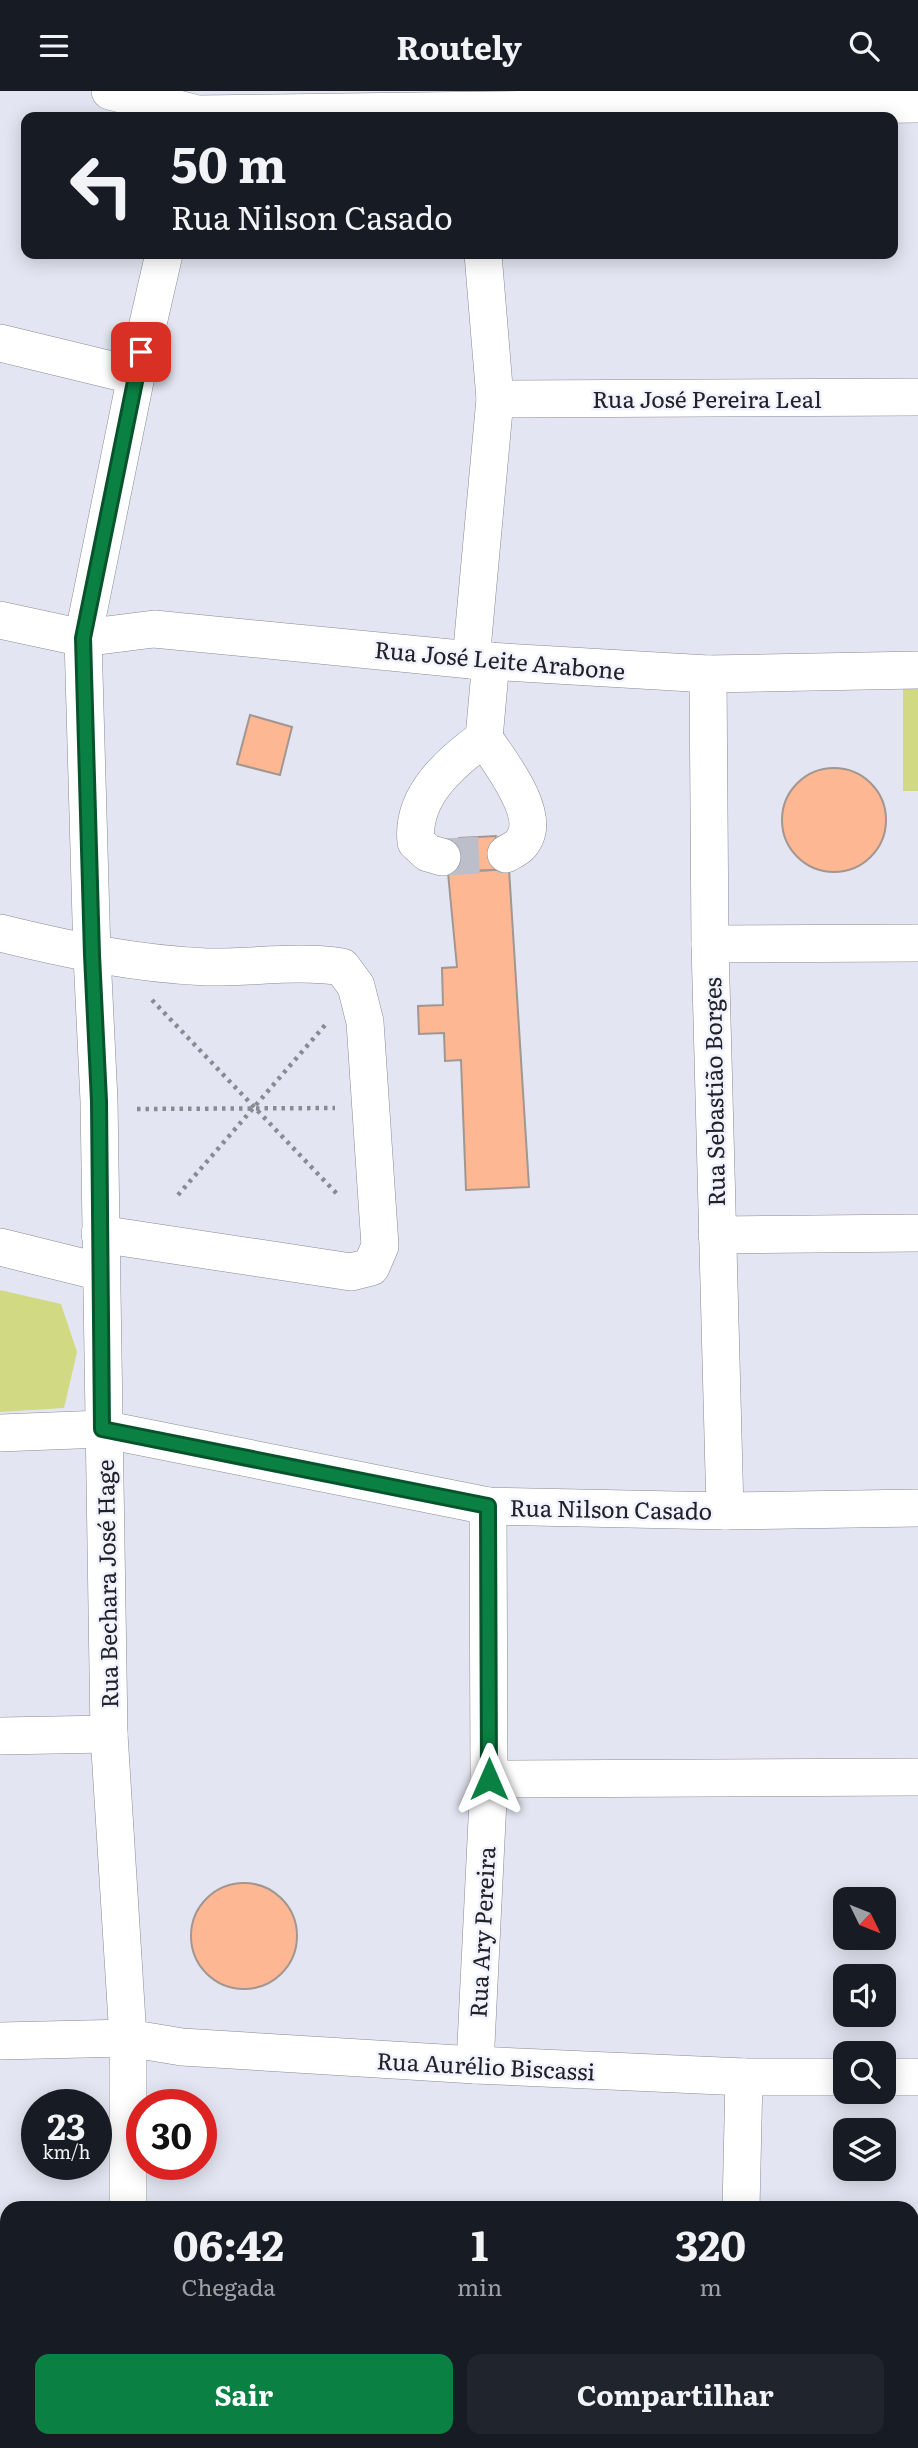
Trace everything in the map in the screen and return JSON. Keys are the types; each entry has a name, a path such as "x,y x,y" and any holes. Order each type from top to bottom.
{"street":[{"path":"110,91 198,107 393,112"},
{"path":"560,112 918,104"},
{"name":"Rua Bechara José Hage","path":"128,2201 128,2038 109,1734 102,1429 99,1101 83,638 136,376 163,259"},
{"path":"483,259 495,399 481,660 484,737 523,800 528,818 528,832 523,843 506,854"},
{"path":"0,343 136,376"},
{"name":"Rua José Pereira Leal","path":"495,399 918,397"},
{"name":"Rua José Leite Arabone","path":"0,620 83,638 155,629 481,660 708,674 918,670"},
{"name":"Rua Sebastião Borges","path":"708,674 710,944 725,1511"},
{"path":"442,857 428,853 416,842 414,825 426,795 453,761 484,737"},
{"path":"0,933 92,955 138,961 209,967 316,963 342,967 358,992 365,1022 380,1246 371,1267 351,1272 100,1234"},
{"path":"710,944 918,943"},
{"path":"717,1235 918,1233"},
{"path":"0,1247 101,1272"},
{"name":"Rua Nilson Casado","path":"0,1433 102,1429 488,1506 725,1511 918,1508"},
{"name":"Rua Ary Pereira","path":"475,2065 489,1779 488,1506"},
{"path":"0,1736 109,1734"},
{"path":"489,1779 918,1777"},
{"name":"Rua Aurélio Biscassi","path":"0,2041 128,2038 182,2047 475,2065 744,2077 833,2077"},
{"path":"741,2201 744,2077"},
{"path":"896,2077 918,2077"}],"path":[{"path":"138,961 141,981 147,993 253,1109 357,1215 379,1226"},
{"path":"178,1195 343,1004 358,992"},
{"path":"99,1101 135,1109 371,1108"}],"green space":[{"path":"918,683 918,791 903,791 903,684"},
{"path":"0,1290 61,1304 77,1352 64,1408 0,1412"}],"building":[{"path":"250,715 292,727 280,775 237,764"},
{"path":"834,768 854,772 871,783 882,800 886,820 882,840 871,857 854,868 834,872 814,868 797,857 786,840 782,820 786,800 797,783 814,772"},
{"path":"496,836 498,870 460,871 459,838"},
{"path":"509,869 529,1187 466,1190 461,1060 445,1061 444,1033 419,1034 418,1006 443,1005 442,968 457,967 448,873"},
{"path":"244,1883 264,1887 281,1899 293,1916 297,1936 293,1956 281,1973 264,1985 244,1989 224,1985 207,1973 195,1956 191,1936 195,1916 207,1899 224,1887"}],"tunnel":[{"path":"442,857 506,854"}],"route":[{"path":"141,352 83,638 99,1101 102,1429 488,1506 489,1779"}]}
